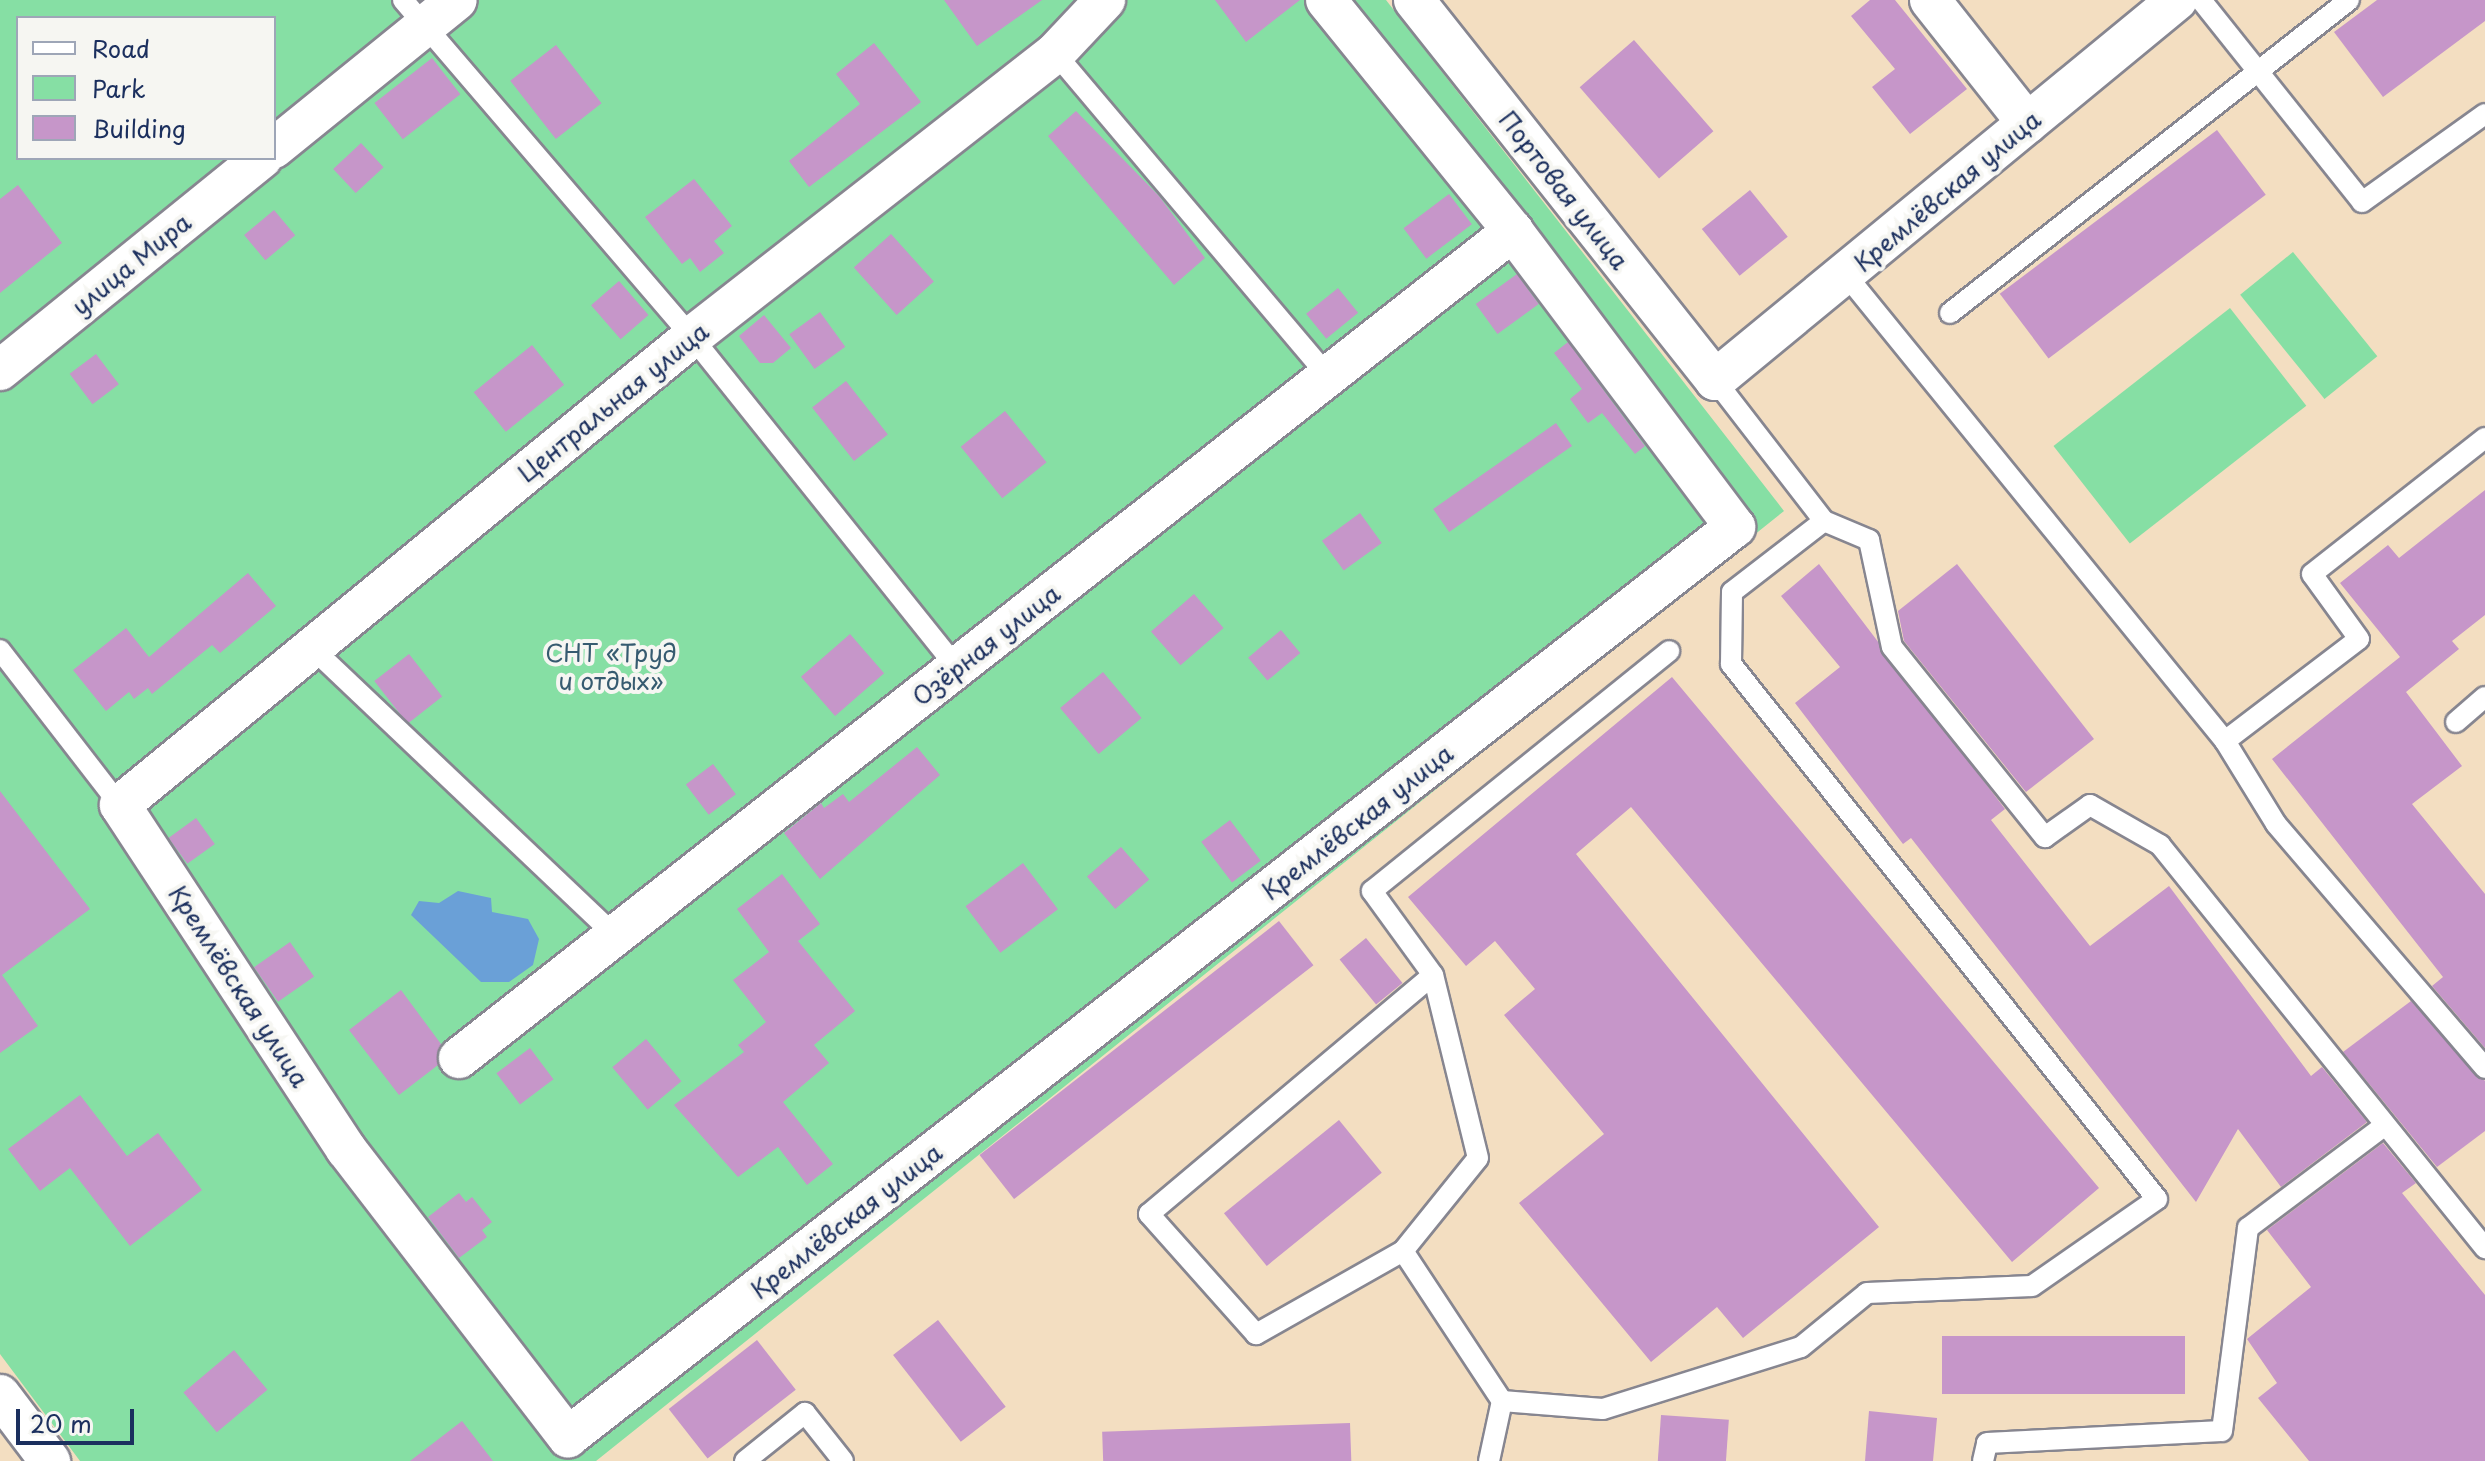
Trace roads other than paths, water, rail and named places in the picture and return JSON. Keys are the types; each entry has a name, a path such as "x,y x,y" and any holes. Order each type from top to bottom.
{"street":[{"path":"276,146 415,13 457,0"},
{"name":"Центральная улица","path":"120,805 692,337 1055,53 1105,0"},
{"path":"1326,0 1513,231"},
{"name":"Портовая улица","path":"1414,0 1715,380"},
{"path":"1930,0 2027,123"},
{"name":"Кремлёвская улица","path":"1715,380 2177,0"},
{"name":"улица Мира","path":"0,370 260,160"},
{"name":"Озёрная улица","path":"459,1058 1513,231"},
{"name":"Кремлёвская улица","path":"120,805 346,1149 568,1437 1735,527 1513,231"},
{"path":"0,1395 50,1461"}],"lane":[{"path":"2201,0 2256,73 2362,202 2485,114"},
{"path":"1950,313 2349,0"},
{"path":"415,13 692,337 957,668"},
{"path":"1055,53 1328,376"},
{"path":"1846,275 2225,741 2276,824 2485,1068"},
{"path":"1715,380 1824,521 1869,540 1892,647 2045,837 2090,805 2160,845 2485,1248"},
{"path":"2225,741 2359,639 2312,574 2485,438"},
{"path":"1502,1401 1603,1409 1801,1347 1867,1293 2032,1286 2157,1199 1731,664 1732,592 1824,521"},
{"path":"312,648 615,936"},
{"path":"0,650 120,805"},
{"path":"1433,975 1149,1214 1256,1334 1403,1251 1478,1158 1433,975 1372,891 1669,651"},
{"path":"2456,722 2485,697"},
{"path":"1983,1461 1987,1443 2222,1431 2248,1228 2384,1126"},
{"path":"1403,1251 1502,1401 1489,1461"},
{"path":"745,1461 805,1413 843,1461"}],"water":[{"path":"458,891 491,898 492,912 528,919 539,939 533,965 509,982 481,982 411,915 419,901 439,903"}],"park label":[{"name":"СНТ «Труд и отдых»","path":"611,667"}]}
